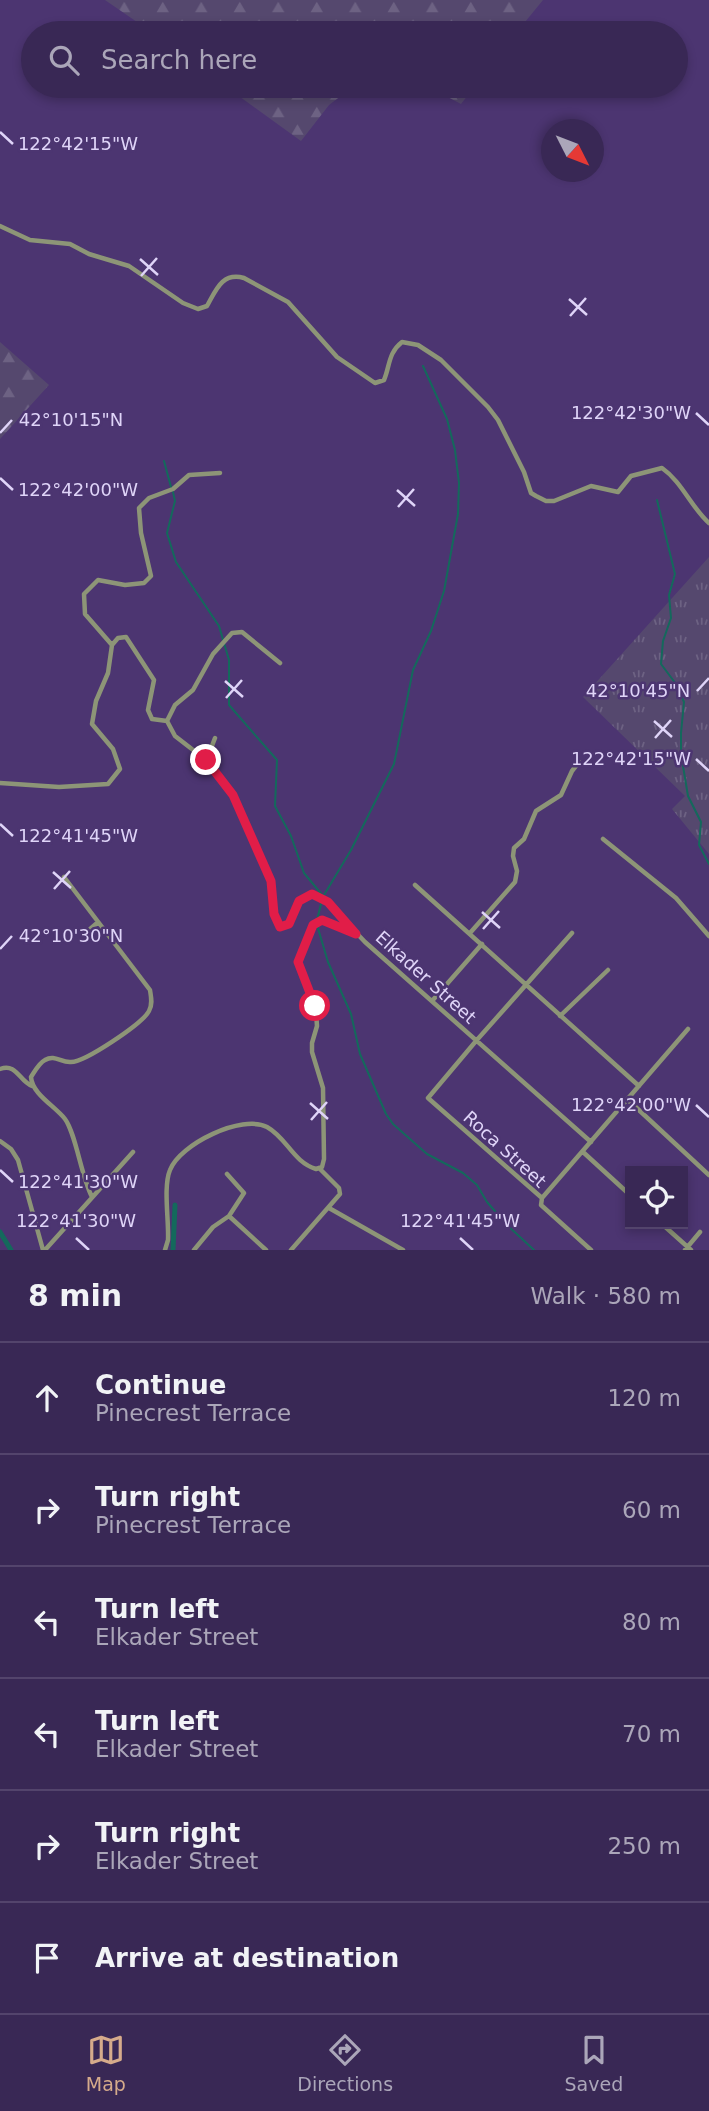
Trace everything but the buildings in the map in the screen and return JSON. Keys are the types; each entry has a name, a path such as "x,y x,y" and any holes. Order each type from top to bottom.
{"street":[{"path":"0,226 30,240 70,244 89,254 129,266 183,303 198,309 206,306 223,280 240,276 288,302 337,357 375,383 384,380 395,348 407,342 418,345 441,360 498,421 524,472 531,493 546,501 554,501 591,486 618,492 631,475 662,468 672,474 709,523"},
{"path":"0,783 59,787 108,784 120,769 113,749 93,724 96,701 108,673 111,645 85,614 83,594 98,580 125,585 144,583 151,576 141,533 139,508 149,498 173,489 189,475 220,473"},
{"path":"167,721 174,705 193,690 213,654 232,633 242,632 280,663"},
{"name":"Elkader Street","path":"111,645 118,638 126,637 131,643 154,680 148,710 152,719 167,721 175,736 211,766 233,795 271,881 274,914 280,927 289,924 299,901 312,894 328,902 356,934 591,1142"},
{"path":"211,766 210,751 215,738"},
{"path":"470,933 515,882 517,871 514,848 524,839 536,811 561,795 579,762"},
{"path":"603,839 676,898 709,936"},
{"path":"33,1086 31,1077 39,1064 47,1058 69,1063 79,1060 124,1033 149,1011 152,1001 150,990 64,877"},
{"path":"415,884 639,1086"},
{"path":"80,896 86,890"},
{"path":"320,1169 324,1159 324,1098 312,1052 317,1020 315,1006 298,962 314,924 322,920 356,934"},
{"path":"89,930 97,923"},
{"path":"476,1041 572,933"},
{"path":"432,1001 482,944"},
{"path":"561,1016 608,970"},
{"path":"542,1198 688,1029"},
{"name":"Roca Street","path":"476,1041 428,1098 542,1198 541,1205 591,1250"},
{"path":"0,1069 10,1068 18,1072 26,1084 33,1086 67,1122 83,1178 92,1198"},
{"path":"627,1099 709,1175"},
{"path":"165,1250 168,1240 169,1171 182,1153 211,1134 250,1123 265,1126 276,1134 304,1164 320,1169 341,1191 339,1197 291,1250"},
{"path":"0,1141 11,1149 18,1160 44,1250"},
{"path":"44,1250 133,1152"},
{"path":"583,1152 625,1190"},
{"path":"194,1250 213,1227 229,1216 244,1193 227,1174"},
{"path":"329,1208 403,1250"},
{"path":"229,1216 266,1250"},
{"path":"667,1229 688,1249 700,1232"},
{"path":"387,1250 393,1243"}],"green space":[{"path":"105,0 543,0 526,21 136,21"},
{"path":"242,98 338,98 329,105 301,141"},
{"path":"450,98 466,98 461,104"},
{"path":"0,342 49,385 0,439"},
{"path":"709,557 709,854 672,809 685,796 583,697"}],"waterway":[{"path":"324,895 351,850 394,764 413,670 431,631 444,591 458,514 459,483 455,450 447,419 423,366"},
{"path":"164,461 171,487"},
{"path":"173,492 175,501 167,533 176,562 219,626 229,660 229,705 277,760 275,806 291,836 304,873 323,896 317,920"},
{"path":"657,500 675,574 669,595 671,618 663,641 661,664 676,684 684,702 681,754 688,796 701,822 699,845 709,864"},
{"path":"317,925 328,962 351,1014 360,1054 386,1114 393,1124 427,1154 463,1173 477,1185 487,1202 507,1225 534,1250"},
{"path":"173,1250 175,1205"},
{"path":"0,1232 11,1250"}],"route":[{"path":"206,760 233,795 271,881 274,914 280,927 289,924 299,901 312,894 328,902 356,934 322,920 313,925 298,962 315,1006"}]}
